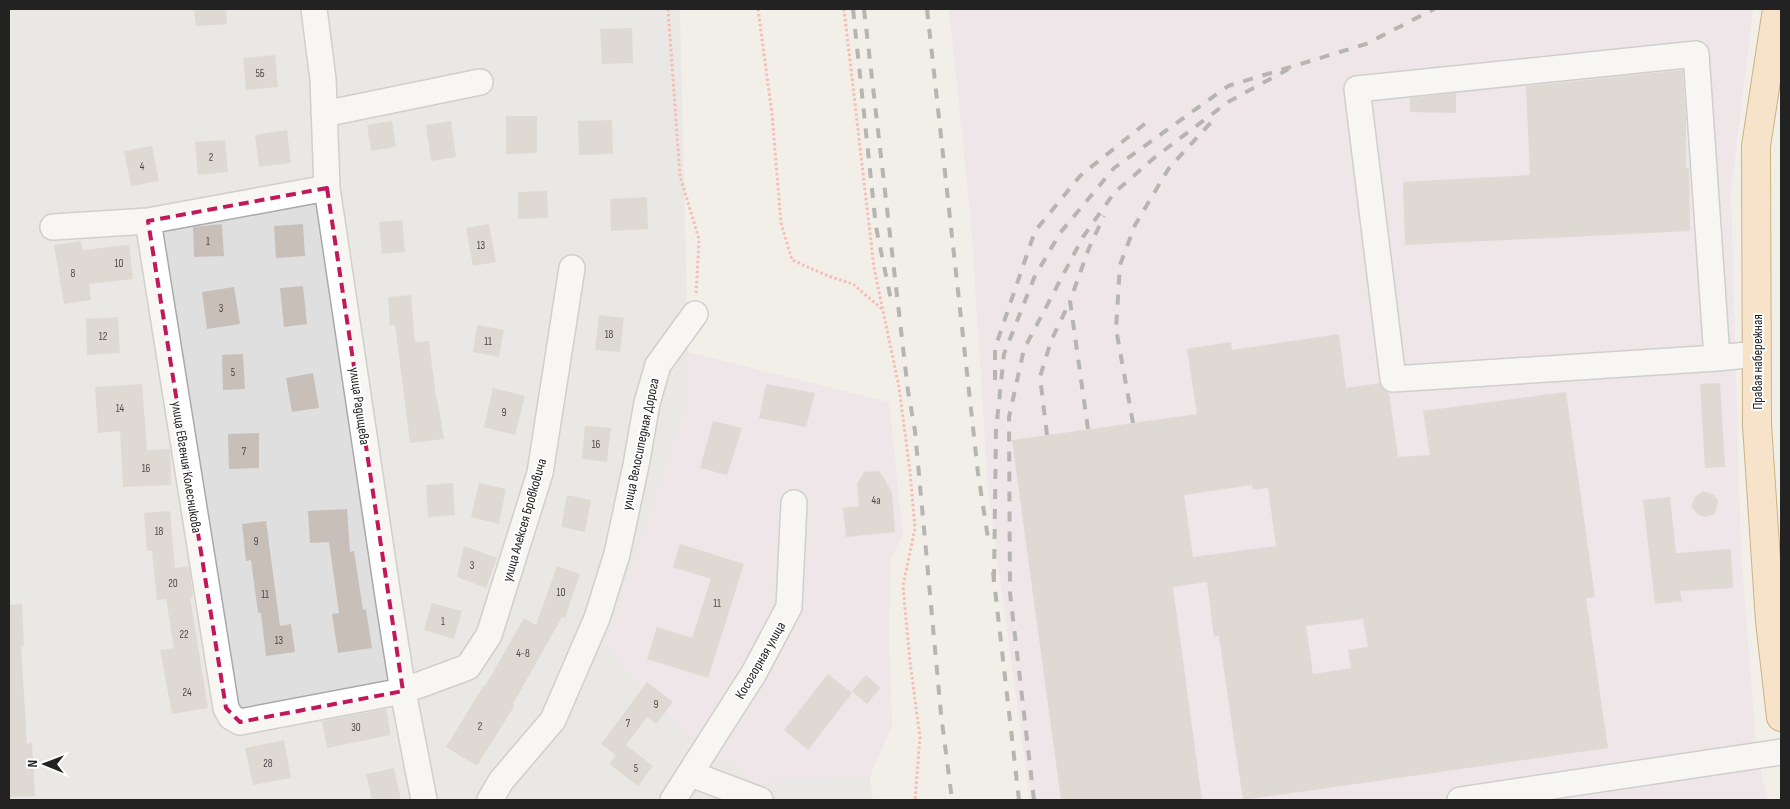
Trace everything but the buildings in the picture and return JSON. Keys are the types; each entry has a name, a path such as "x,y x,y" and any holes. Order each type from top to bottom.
{"main road":[{"name":"Правая набережная","path":"1777,9 1756,146 1757,424 1770,621 1781,717"}],"street":[{"name":"улица Радищева","path":"314,9 323,79 328,188 403,691 424,800"},
{"path":"1716,358 1696,54 1357,89 1393,380 1716,358 1757,354"},
{"path":"324,114 480,82"},
{"path":"53,228 148,221 328,188"},
{"name":"улица Евгения Колесникова","path":"148,221 226,708 231,717 240,722 403,691"},
{"name":"улица Алексея Бровковича","path":"403,691 468,667 489,635 540,473 572,268"},
{"name":"улица Велосипедная Дорога","path":"490,800 501,781 553,720 597,618 617,554 648,402 658,365 695,314"},
{"name":"Косогорная улица","path":"676,799 754,673 789,607 794,503"},
{"path":"1460,800 1781,752"},
{"path":"691,774 760,800"}],"path":[{"path":"668,9 680,176 699,239 695,314"},
{"path":"758,9 772,114 781,223 792,260 828,276 853,284 883,310"},
{"path":"844,9 874,268 899,387 910,472 915,528 903,586 910,662 920,737 915,800"}],"highlighted area":[{"path":"327,188 403,691 240,722 226,708 148,221"}],"shaded area":[{"path":"9,9 680,9 689,395 605,646 758,781 870,777 873,800 9,800"},
{"path":"949,9 1753,9 1731,192 1741,553 1757,753 1768,800 1030,800 988,490 971,222"},
{"path":"688,352 889,402 903,534 891,559 889,631 892,725 870,777 758,781 685,733 605,646 689,395"}],"railway":[{"path":"853,9 876,227 892,305"},
{"path":"864,9 908,391 915,431 941,714 952,800"},
{"path":"927,9 978,473 989,545"},
{"path":"994,579 996,430 1004,354 1034,278 1060,233 1114,168 1228,86 1366,44 1434,9"},
{"path":"1034,800 1010,593 1009,417 1024,349 1083,237 1114,193 1154,158 1228,102 1292,67"},
{"path":"1133,423 1116,329 1120,265 1135,225 1169,168 1215,118"},
{"path":"995,380 995,348 1035,231 1080,176 1147,122"},
{"path":"1088,429 1070,301 1089,248 1104,216"},
{"path":"1047,435 1040,377 1051,341 1070,301"},
{"path":"993,572 1019,800"}]}
